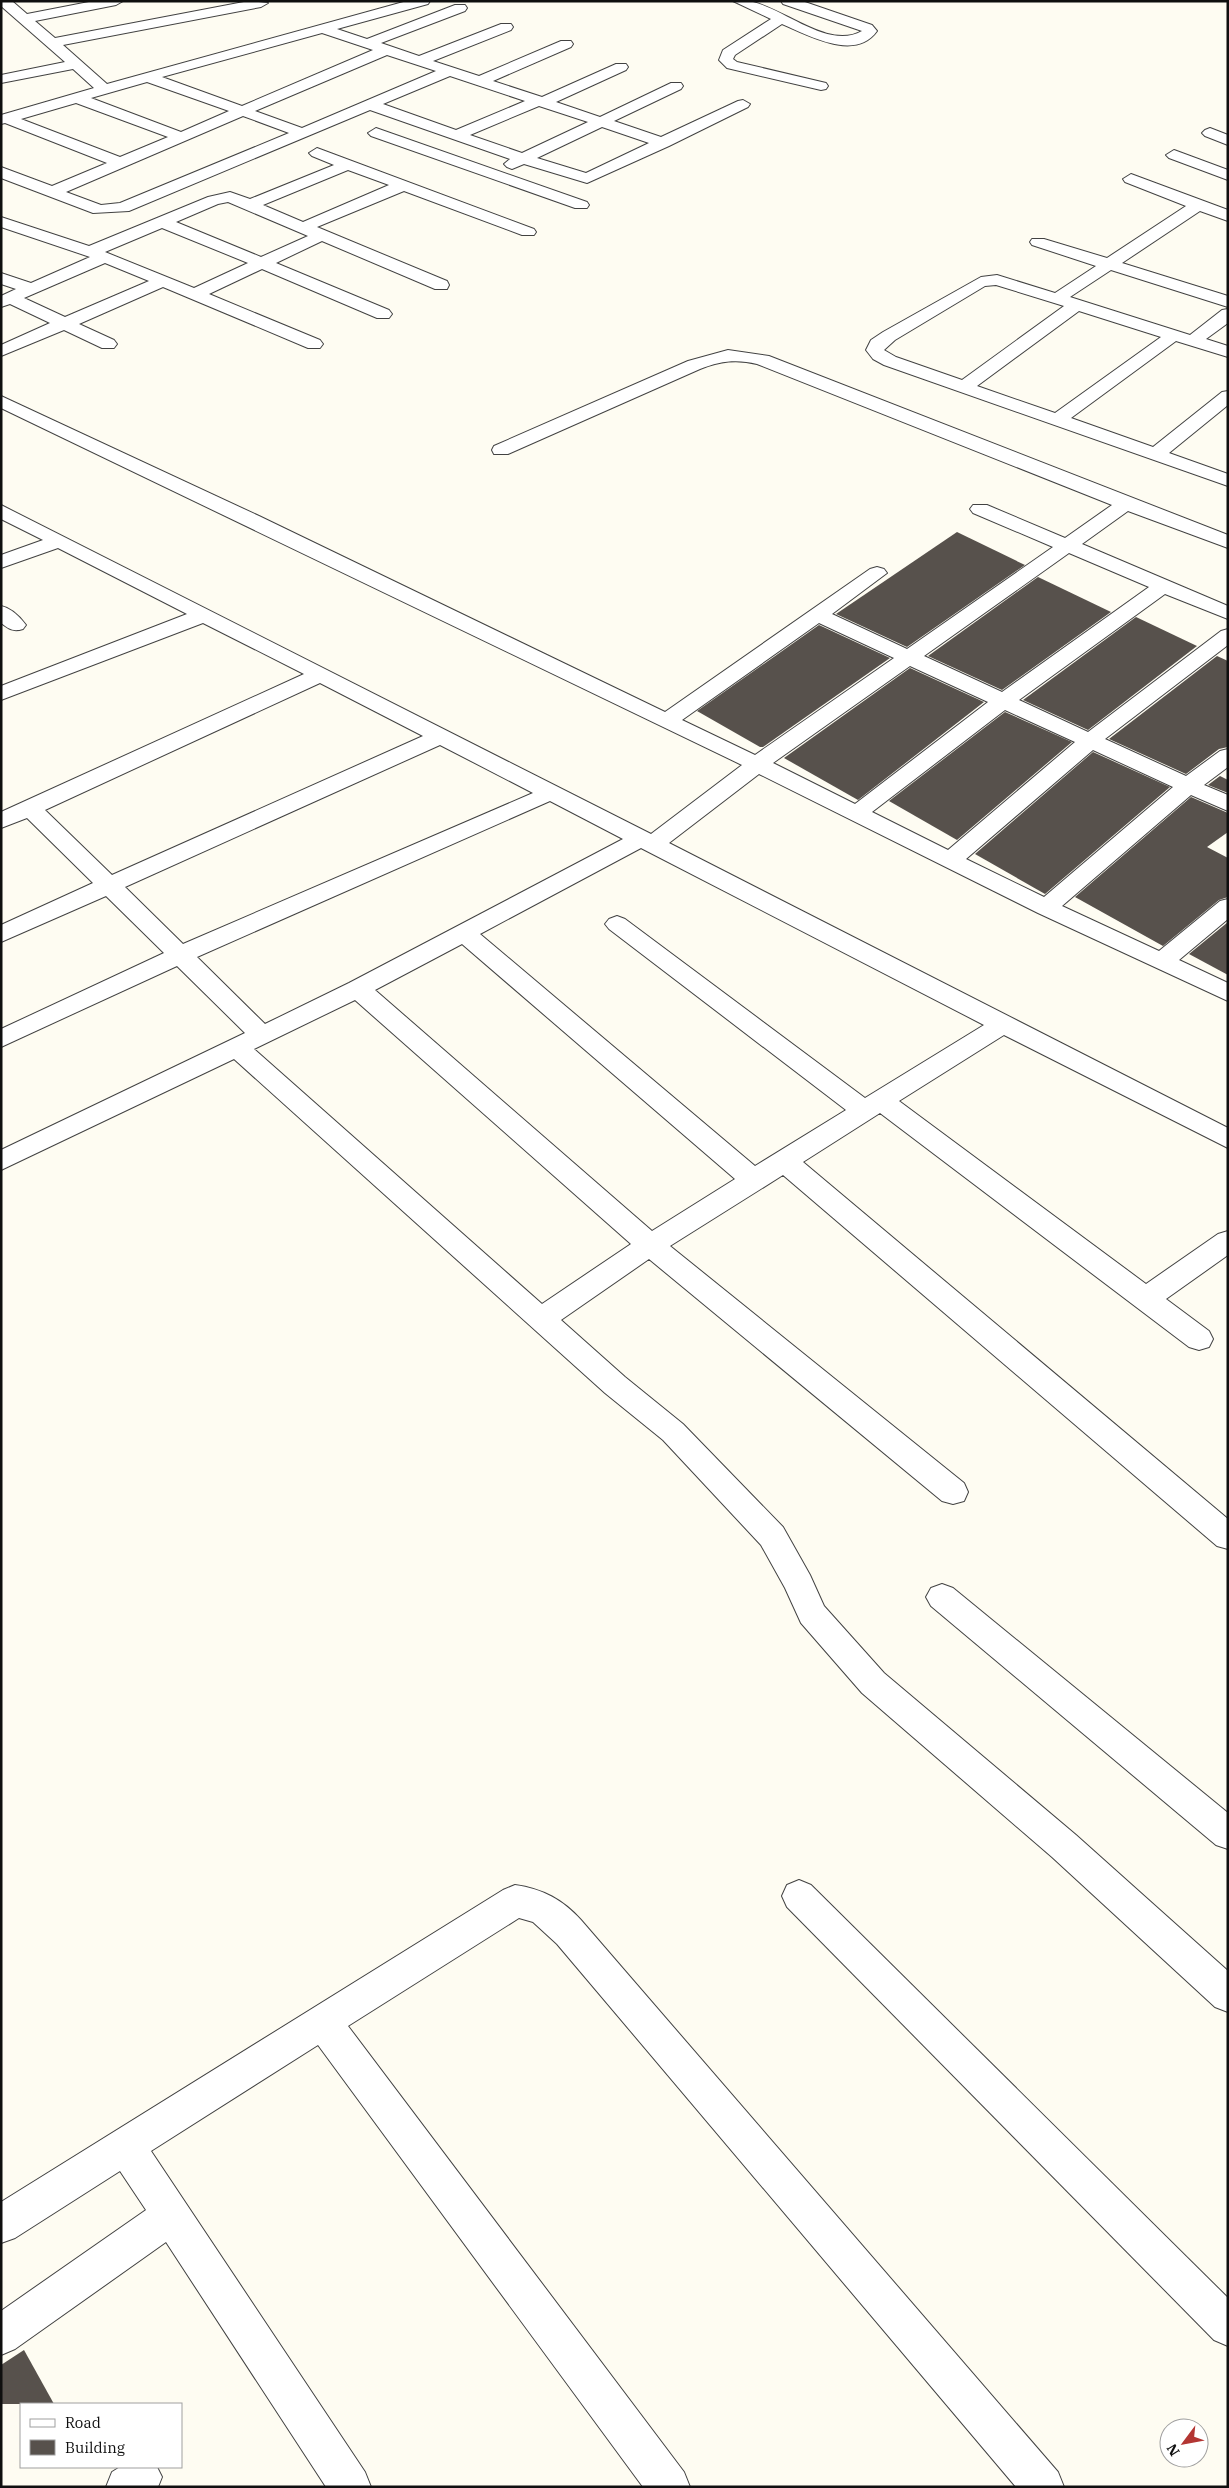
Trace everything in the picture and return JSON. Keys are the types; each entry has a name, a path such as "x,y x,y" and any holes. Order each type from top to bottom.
{"street":[{"path":"24,19 116,1"},
{"path":"4,120 147,77 423,1"},
{"path":"740,1 833,40 849,40 868,34 870,31 867,28 788,1"},
{"path":"52,43 261,3"},
{"path":"4,4 24,19 105,90"},
{"path":"367,44 460,8"},
{"path":"781,18 728,53 726,60 732,65 821,86"},
{"path":"420,61 506,27"},
{"path":"324,29 664,142"},
{"path":"480,81 566,44"},
{"path":"52,192 386,50"},
{"path":"3,78 76,64"},
{"path":"457,135 541,102 621,67"},
{"path":"1,172 99,210 123,208 450,71"},
{"path":"147,77 303,133"},
{"path":"494,174 521,158 676,86"},
{"path":"77,98 181,137"},
{"path":"371,104 521,158 588,178 743,104"},
{"path":"4,120 122,163"},
{"path":"376,133 582,205"},
{"path":"1210,134 1228,140"},
{"path":"317,153 528,232"},
{"path":"1174,156 1228,175"},
{"path":"250,205 348,164"},
{"path":"459,176 476,168"},
{"path":"1131,179 1228,216"},
{"path":"425,193 442,185"},
{"path":"566,200 584,195 601,185"},
{"path":"304,227 404,186"},
{"path":"6,300 163,222 223,197 230,197 250,205 441,285"},
{"path":"1058,298 1198,205"},
{"path":"163,222 383,314"},
{"path":"3,224 98,254 314,344"},
{"path":"195,294 323,235"},
{"path":"1038,242 1228,302"},
{"path":"1,278 31,289"},
{"path":"1228,352 997,280 981,282 877,344 875,350 879,355 890,361 1228,480"},
{"path":"1,351 164,281"},
{"path":"6,300 108,344"},
{"path":"964,387 1078,304"},
{"path":"1193,341 1228,314"},
{"path":"1057,420 1174,335"},
{"path":"501,450 694,365 719,356 742,354 763,360 1126,504 1228,542"},
{"path":"1156,454 1228,396"},
{"path":"1,401 261,524 857,813 1046,908 1228,993"},
{"path":"1,1161 358,989 464,933 648,841 1126,504"},
{"path":"980,509 1228,613"},
{"path":"1,512 1228,1139"},
{"path":"1,562 59,541"},
{"path":"666,721 877,573"},
{"path":"857,813 1003,701 1163,586"},
{"path":"1,694 204,615"},
{"path":"817,615 1228,804"},
{"path":"951,860 1090,740 1228,635"},
{"path":"1,821 320,675"},
{"path":"1,934 110,887 441,736"},
{"path":"1046,908 1189,785 1228,756"},
{"path":"1,1040 180,955 551,793"},
{"path":"30,808 180,955 250,1041 541,1319 615,1385 673,1432 727,1487 772,1536 799,1584 812,1614 874,1683 1064,1846 1228,1995"},
{"path":"1162,962 1228,906"},
{"path":"617,924 1199,1339"},
{"path":"464,933 754,1180"},
{"path":"358,989 650,1245 953,1492"},
{"path":"541,1319 650,1245 1003,1024"},
{"path":"784,1161 1228,1537"},
{"path":"1145,1299 1228,1241"},
{"path":"942,1597 1228,1834"},
{"path":"799,1896 1228,2326"},
{"path":"1,2224 515,1901 534,1903 552,1913 1043,2487"},
{"path":"324,2022 669,2487"},
{"path":"126,2146 350,2487"},
{"path":"1,2335 171,2215"}],"building":[{"path":"957,532 1025,565 907,647 836,614"},
{"path":"1038,577 1111,612 1002,690 928,656"},
{"path":"1136,617 1197,646 1088,730 1023,700"},
{"path":"819,625 890,658 763,747 697,711"},
{"path":"1217,656 1228,661 1228,747 1219,749 1186,774 1109,739"},
{"path":"910,668 984,702 858,800 784,758"},
{"path":"1005,712 1072,742 957,840 889,801"},
{"path":"1093,752 1170,787 1045,894 975,854"},
{"path":"1220,776 1228,780 1228,793 1208,785"},
{"path":"1191,797 1228,813 1228,832 1207,847 1228,858 1228,897 1219,900 1163,946 1075,897"},
{"path":"1228,922 1228,975 1189,954"},
{"path":"24,2350 53,2403 1,2404 1,2365"}]}
